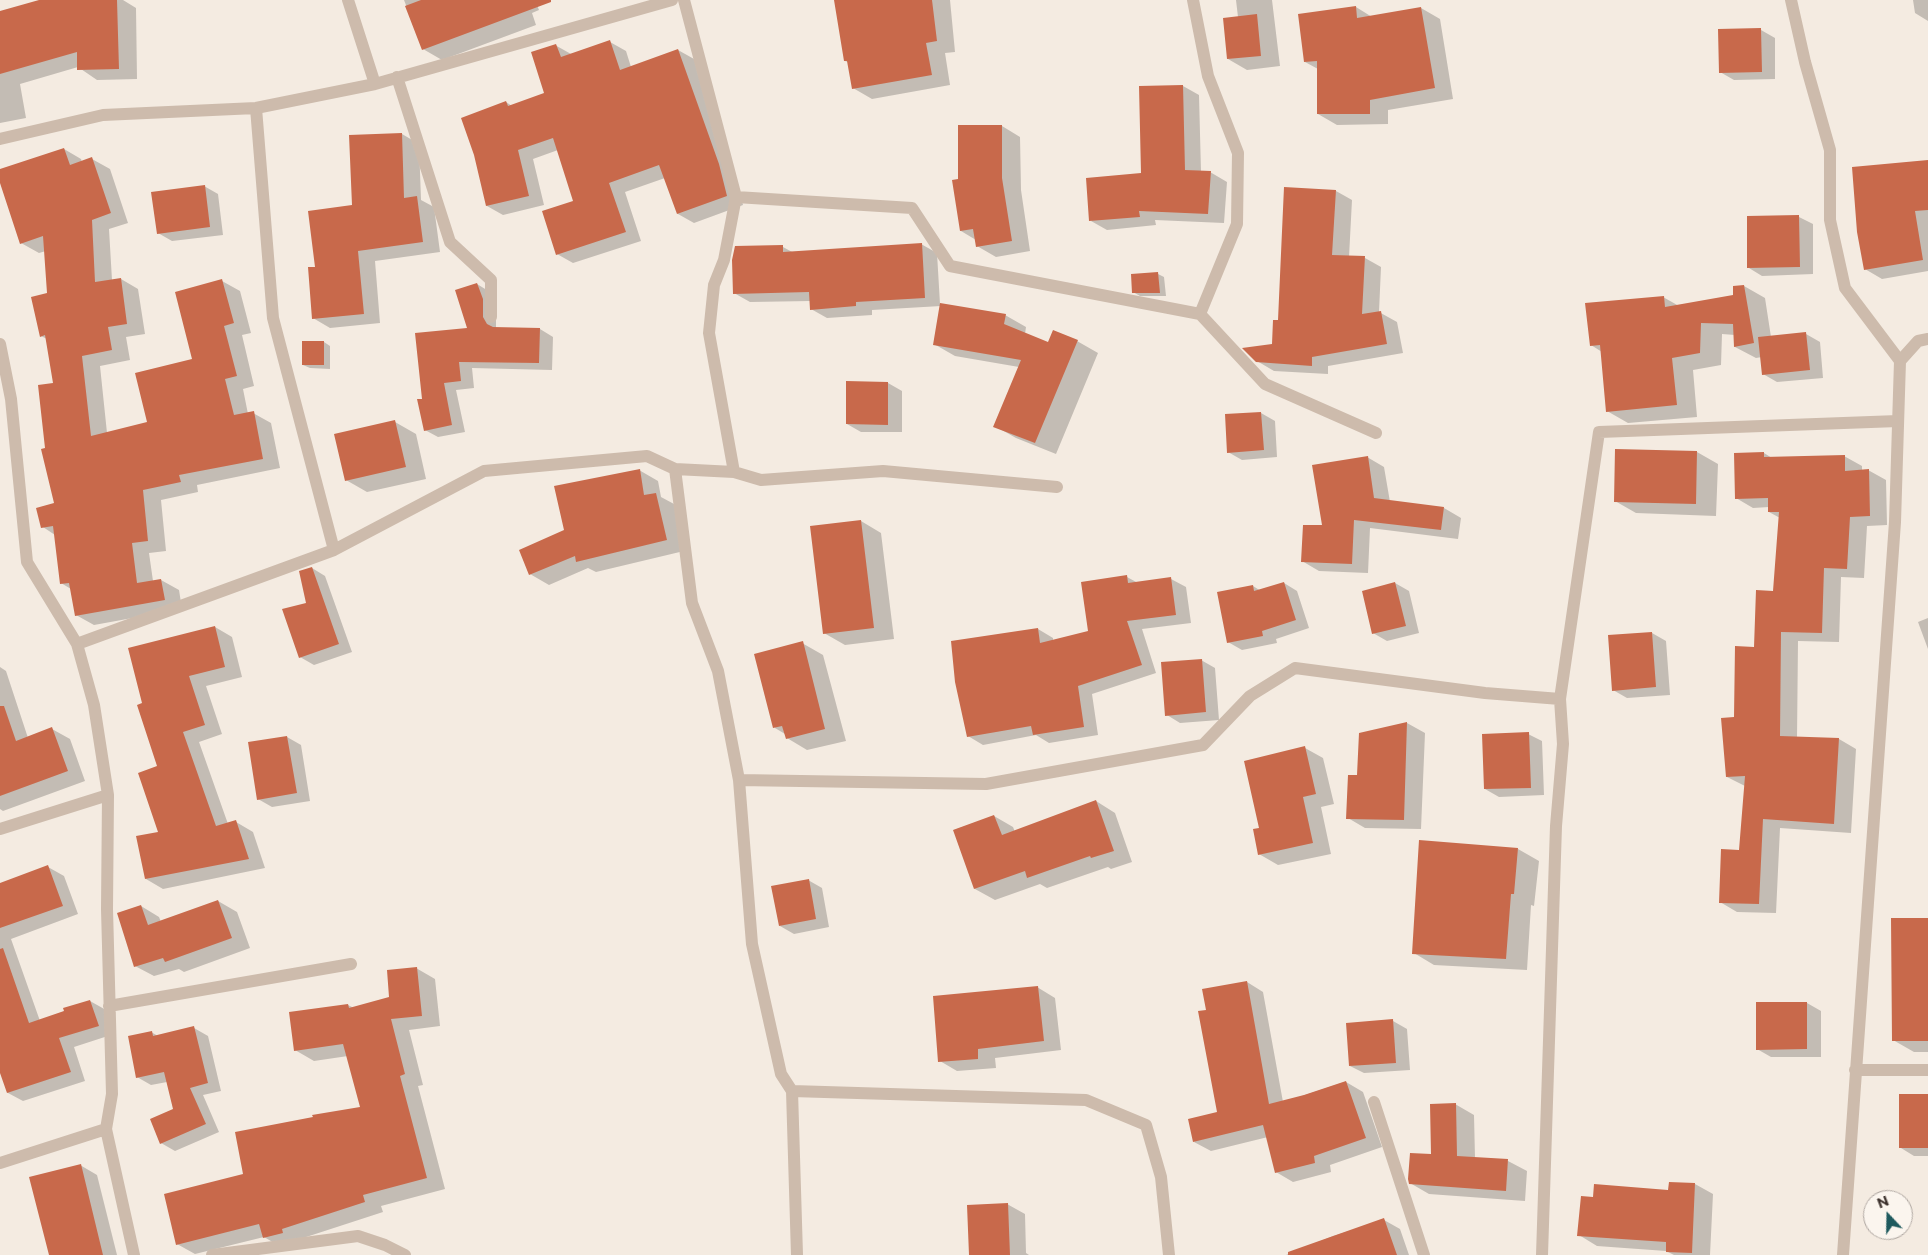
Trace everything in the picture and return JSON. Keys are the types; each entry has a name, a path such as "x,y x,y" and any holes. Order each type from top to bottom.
{"street":[{"path":"348,0 375,84"},
{"path":"0,139 103,115 256,108 375,84 672,0"},
{"path":"684,0 736,197 724,260 714,285 709,333 734,472"},
{"path":"1193,0 1208,76 1238,153 1237,224 1200,314"},
{"path":"1791,0 1805,62 1830,150 1830,220 1845,288 1900,361 1895,522 1843,1255"},
{"path":"397,77 450,242 491,280 491,317"},
{"path":"256,108 273,318 334,550"},
{"path":"736,197 912,208 950,266 1200,314 1265,384 1376,433"},
{"path":"1900,361 1918,342 1928,339"},
{"path":"0,344 27,562 77,644 94,705 108,795 109,1006 112,1094 106,1128 134,1255"},
{"path":"1542,1255 1556,826 1563,744 1560,699 1599,432 1898,421"},
{"path":"77,644 334,550 484,471 647,456 675,469 734,472 761,480 883,471 1057,487"},
{"path":"675,469 692,603 718,670 739,780 752,944 781,1074 792,1091 797,1255"},
{"path":"739,780 986,784 1203,746 1250,696 1295,668 1485,693 1560,699"},
{"path":"0,829 108,795"},
{"path":"109,1006 351,964"},
{"path":"1855,1070 1928,1070"},
{"path":"792,1091 1086,1100 1146,1125 1161,1177 1168,1255"},
{"path":"1374,1102 1424,1255"},
{"path":"0,1163 106,1128"},
{"path":"212,1255 358,1236 385,1244 405,1255"}],"building":[{"path":"39,0 117,0 119,69 77,70 77,52 0,74 0,11"},
{"path":"421,0 551,0 551,2 422,50 405,6"},
{"path":"834,0 932,0 937,41 926,43 932,75 852,89 847,61 844,61"},
{"path":"1356,6 1357,18 1421,7 1435,88 1370,100 1370,114 1317,114 1317,61 1304,62 1298,14"},
{"path":"1257,14 1261,56 1227,59 1223,18"},
{"path":"1761,28 1762,72 1719,73 1718,29"},
{"path":"610,40 620,70 678,49 719,164 727,196 677,214 659,165 609,183 626,232 556,255 542,211 573,201 553,138 518,150 529,196 486,206 474,155 461,118 506,101 508,106 544,93 531,52 556,44 561,57"},
{"path":"1183,85 1185,170 1211,171 1208,214 1139,211 1140,217 1089,221 1086,178 1141,173 1139,86"},
{"path":"958,125 1002,125 1002,178 1012,241 976,247 973,229 960,231 952,180 958,179"},
{"path":"402,133 404,198 417,196 423,242 358,251 364,314 312,319 308,267 315,267 308,211 352,205 349,135"},
{"path":"64,148 70,165 92,157 111,213 92,220 95,282 121,278 127,324 108,327 112,350 82,356 91,436 147,422 135,373 192,359 175,292 222,279 234,323 224,326 237,376 225,379 234,415 254,411 263,459 179,475 181,482 143,490 148,541 132,543 137,583 161,579 165,600 75,616 69,583 60,584 53,526 41,528 36,508 54,503 41,449 45,448 38,385 53,383 45,335 40,337 31,297 47,293 43,236 20,244 0,183 0,169"},
{"path":"1928,160 1928,210 1915,211 1923,260 1864,270 1857,232 1852,167"},
{"path":"205,185 210,227 157,234 151,192"},
{"path":"1284,187 1336,190 1332,255 1365,256 1362,314 1381,311 1387,344 1312,357 1312,366 1256,362 1242,348 1272,344 1273,320 1278,320"},
{"path":"1799,215 1800,267 1747,268 1747,216"},
{"path":"922,243 925,298 856,302 856,306 810,310 809,292 733,294 732,260 735,246 783,245 783,252"},
{"path":"1158,272 1160,293 1132,293 1131,274"},
{"path":"477,283 483,299 483,317 487,324 493,327 540,328 539,363 459,362 461,381 444,383 452,425 424,431 417,399 422,399 415,333 467,328 455,290"},
{"path":"1744,285 1754,343 1734,347 1733,324 1701,323 1700,353 1672,358 1677,405 1606,412 1600,345 1590,346 1585,303 1664,296 1665,307 1733,295 1733,286"},
{"path":"940,303 1006,314 1004,324 1048,342 1053,330 1078,340 1035,443 993,427 1021,360 933,345"},
{"path":"1806,332 1810,370 1762,375 1758,337"},
{"path":"302,341 324,341 324,365 302,365"},
{"path":"846,381 888,382 888,425 846,424"},
{"path":"1261,412 1264,450 1227,453 1225,414"},
{"path":"395,420 406,467 345,481 334,434"},
{"path":"1615,449 1697,451 1696,504 1614,502"},
{"path":"1764,452 1764,457 1845,455 1845,471 1869,469 1870,516 1850,517 1847,569 1824,568 1822,633 1781,632 1780,736 1839,738 1834,824 1763,819 1759,904 1719,903 1721,849 1739,850 1745,776 1726,777 1721,718 1734,717 1735,646 1754,647 1756,590 1773,591 1779,512 1768,512 1768,498 1735,499 1734,453"},
{"path":"1368,456 1374,498 1444,507 1441,530 1354,520 1352,564 1301,562 1303,525 1322,525 1312,465"},
{"path":"640,469 644,495 656,493 667,540 576,562 575,556 529,575 519,550 564,530 554,486"},
{"path":"861,520 874,628 823,634 810,526"},
{"path":"312,567 339,644 299,658 282,609 306,603 299,571"},
{"path":"1127,575 1128,583 1171,577 1176,615 1127,621 1142,665 1078,686 1084,727 1033,735 1031,726 967,737 955,682 951,641 1038,628 1040,643 1088,631 1081,582"},
{"path":"1284,582 1296,620 1262,631 1263,636 1227,643 1217,592 1253,585 1254,591"},
{"path":"1395,582 1406,626 1372,634 1362,591"},
{"path":"215,626 225,667 189,676 205,725 183,732 216,826 236,820 249,859 145,879 136,836 158,832 138,773 157,766 137,705 142,703 128,648"},
{"path":"1652,632 1656,687 1612,691 1608,635"},
{"path":"803,641 825,729 786,739 782,726 773,728 754,654"},
{"path":"1202,659 1206,712 1165,716 1161,662"},
{"path":"0,706 4,706 16,741 52,727 68,771 0,796"},
{"path":"1407,722 1404,820 1346,819 1348,775 1357,775 1359,733"},
{"path":"1529,732 1531,788 1484,789 1482,734"},
{"path":"287,736 297,793 257,800 248,742"},
{"path":"1305,746 1316,794 1303,797 1313,843 1258,855 1253,829 1259,828 1244,761"},
{"path":"1096,800 1114,851 1091,858 1090,856 1027,878 1025,871 974,889 953,830 994,815 1002,835"},
{"path":"1419,840 1518,848 1514,894 1511,894 1506,959 1412,954"},
{"path":"48,865 63,906 0,928 0,883"},
{"path":"809,879 816,919 779,926 771,886"},
{"path":"218,900 232,938 165,962 163,958 134,967 117,913 141,905 148,925"},
{"path":"1891,918 1928,918 1928,1041 1892,1041"},
{"path":"3,948 29,1023 64,1011 63,1008 90,1000 99,1026 59,1038 71,1072 7,1093 0,1073 0,949"},
{"path":"417,967 422,1016 391,1019 405,1074 400,1076 427,1178 363,1195 365,1202 282,1229 283,1233 263,1238 259,1224 176,1245 164,1194 243,1174 235,1132 313,1117 312,1115 360,1107 343,1044 294,1051 289,1012 348,1004 349,1008 389,997 387,970"},
{"path":"1247,981 1269,1104 1346,1081 1366,1138 1314,1156 1315,1163 1275,1173 1263,1125 1193,1142 1188,1119 1217,1112 1198,1011 1206,1010 1202,989"},
{"path":"1038,986 1044,1041 978,1049 978,1059 938,1062 933,996"},
{"path":"1756,1002 1807,1002 1807,1049 1756,1050"},
{"path":"1393,1019 1396,1063 1349,1066 1346,1023"},
{"path":"194,1026 208,1083 190,1088 206,1124 160,1144 150,1119 173,1109 164,1072 136,1078 128,1036 152,1031 153,1036"},
{"path":"1899,1094 1928,1094 1928,1148 1899,1148"},
{"path":"1456,1103 1457,1156 1508,1159 1506,1191 1409,1184 1410,1153 1431,1154 1430,1104"},
{"path":"81,1164 103,1255 49,1255 29,1177"},
{"path":"1669,1182 1695,1183 1692,1253 1666,1252 1666,1242 1577,1236 1581,1196 1593,1197 1594,1184 1668,1190"},
{"path":"1008,1203 1010,1255 969,1255 967,1205"},
{"path":"1384,1218 1397,1255 1288,1255 1288,1252"}]}
